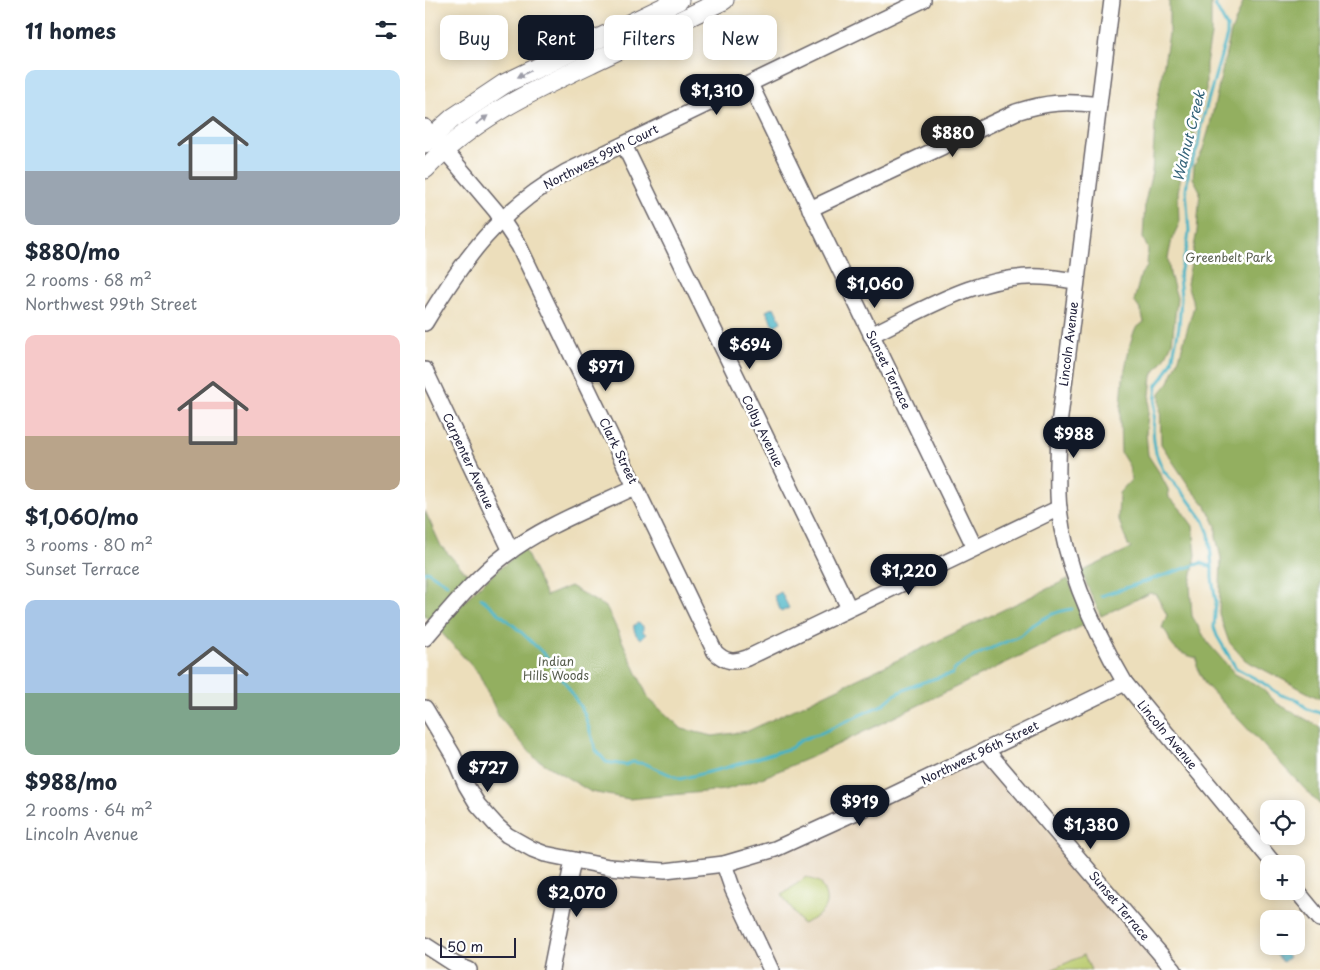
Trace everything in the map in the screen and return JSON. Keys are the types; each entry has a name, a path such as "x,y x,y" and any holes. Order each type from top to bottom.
{"main road":[{"path":"425,169 432,139 467,108 504,84 679,0"},
{"path":"432,139 466,132 498,110 532,91 724,0"}],"street":[{"name":"Northwest 99th Court","path":"501,219 546,183 566,172 923,0"},
{"name":"Lincoln Avenue","path":"1112,0 1059,425 1059,508 1074,576 1109,656 1125,683 1267,855"},
{"name":"Sunset Terrace","path":"749,84 975,548"},
{"path":"810,209 1016,112 1053,102 1099,105"},
{"name":"Clark Street","path":"432,139 501,219 519,246 715,652 720,657 732,662 747,658 849,608"},
{"name":"Colby Avenue","path":"624,145 849,608"},
{"path":"425,322 465,262 482,239 501,219"},
{"path":"871,335 967,289 985,283 1013,278 1043,276 1076,281"},
{"name":"Carpenter Avenue","path":"425,370 511,551"},
{"path":"425,638 475,581 511,551 545,530 635,487"},
{"path":"849,608 1059,508"},
{"name":"Northwest 96th Street","path":"425,708 453,755 466,785 478,805 507,834 532,849 545,854 609,867 665,871 724,864 775,850 1125,683"},
{"name":"Sunset Terrace","path":"986,750 1174,970"},
{"path":"551,970 573,860"},
{"path":"724,864 733,890 771,970"},
{"path":"1304,900 1320,919"},
{"path":"425,945 469,970"}],"shaded area":[{"path":"977,759 985,759 1166,970 556,970 577,875 581,871 586,869 706,873"}],"green space":[{"path":"1169,0 1211,0 1211,35 1206,64 1206,91 1197,108 1194,143 1183,165 1178,192 1179,224 1172,239 1168,258 1170,274 1177,298 1172,343 1165,358 1152,376 1146,433 1148,455 1168,489 1169,498 1179,507 1193,526 1196,555 1190,584 1192,616 1208,643 1235,674 1259,686 1278,704 1320,727 1320,805 1205,684 1197,668 1197,658 1174,648 1167,633 1162,628 1167,615 1156,595 1150,593 1101,616 1081,572 1131,548 1128,545 1118,518 1119,493 1131,480 1129,466 1121,453 1120,420 1123,379 1130,344 1135,329 1144,322 1141,311 1134,301 1141,274 1147,267 1148,249 1143,238 1145,202 1152,172 1156,109 1169,34"},
{"name":"Greenbelt Park","path":"1242,0 1320,0 1320,699 1245,660 1229,642 1219,614 1221,558 1216,537 1216,526 1206,506 1189,486 1161,444 1160,393 1169,382 1179,358 1194,306 1187,284 1197,231 1200,191 1193,178 1194,166 1202,152 1209,129 1231,32 1243,3"},
{"path":"425,511 441,546 470,577 431,622 425,616"},
{"name":"Indian Hills Woods","path":"524,548 546,596 570,586 607,608 649,699 682,729 713,736 748,731 1068,579 1088,623 816,755 757,780 725,790 629,799 591,792 535,758 499,717 479,674 439,630 476,589"},
{"path":"806,877 819,882 826,897 826,903 821,913 802,924 782,895"},
{"path":"1084,955 1091,970 1051,970"}],"water":[{"path":"774,307 781,322 774,326 766,311"},
{"path":"781,592 789,608 781,612 774,596"},
{"path":"638,623 643,626 643,632 646,634 641,639 636,635 634,629 634,625"},
{"path":"1277,955 1287,955 1289,957 1283,962"}],"waterway":[{"name":"Walnut Creek","path":"1217,0 1215,5 1227,27 1227,35 1201,125 1198,146 1189,169 1186,190 1189,231 1179,277 1181,297 1179,327 1172,361 1157,385 1153,429 1154,441 1156,453 1163,470 1204,521 1209,534 1212,578 1216,602 1214,627 1217,636 1236,668 1281,695 1298,700 1307,709 1320,713"},
{"path":"1101,596 1201,563 1212,567"},
{"path":"425,572 427,571 447,584"},
{"path":"481,598 546,656 584,713 596,750 606,762 625,765 633,762 646,764 680,779 725,768 791,748 803,739 817,735 879,707 904,690 938,677 952,674 963,663 1021,635 1044,618 1072,609"}]}
